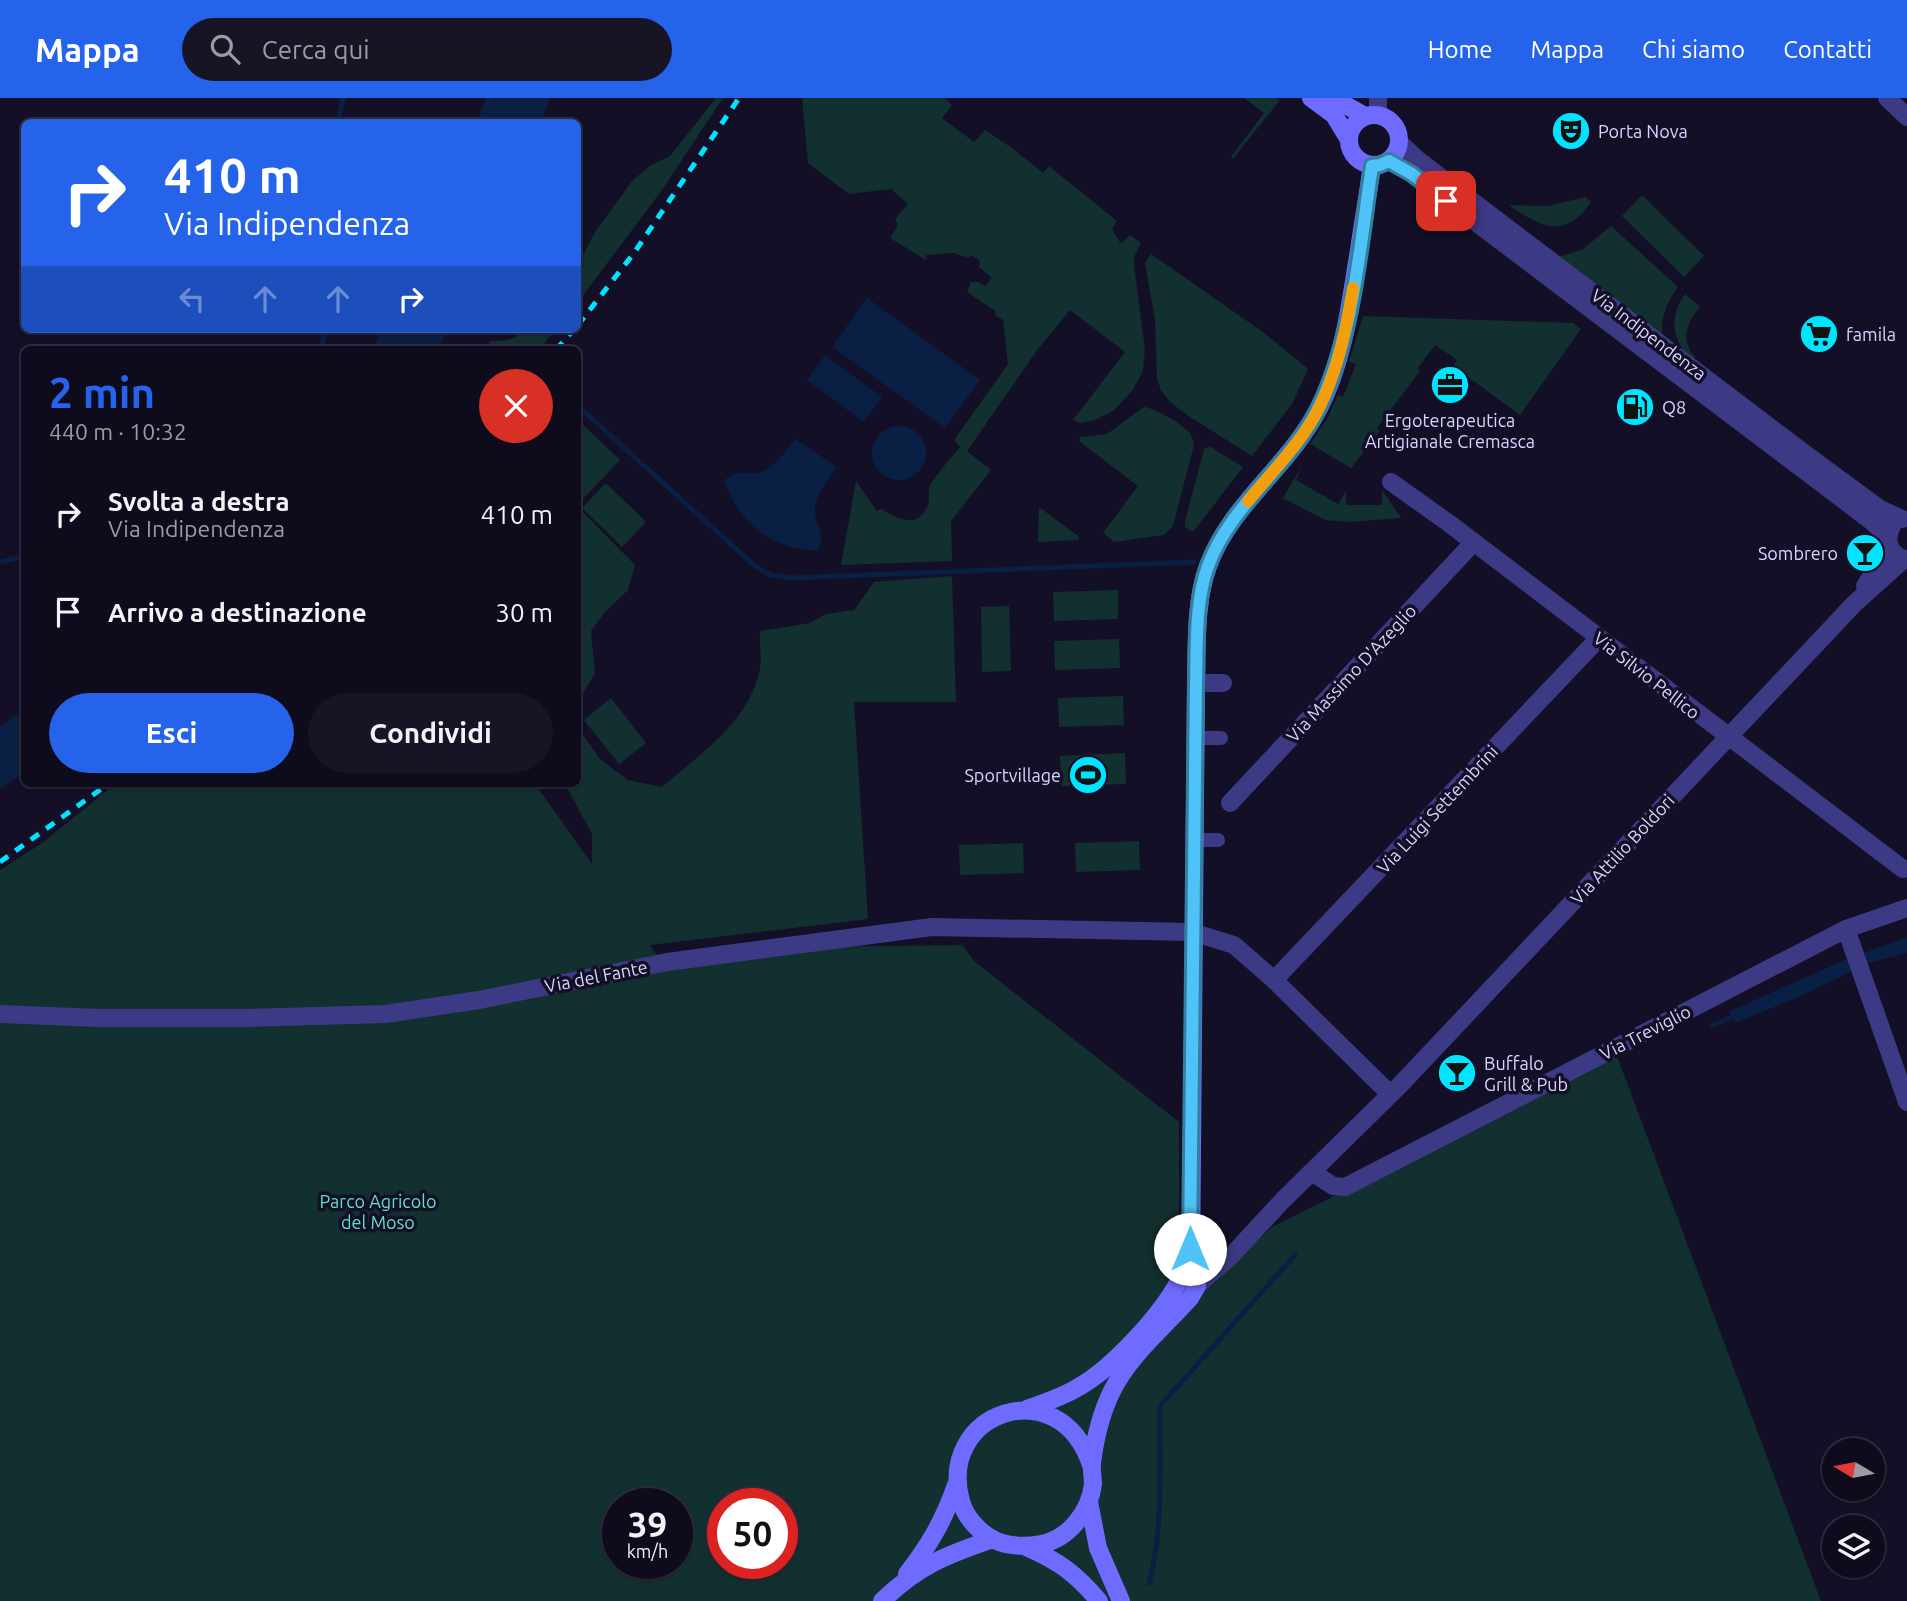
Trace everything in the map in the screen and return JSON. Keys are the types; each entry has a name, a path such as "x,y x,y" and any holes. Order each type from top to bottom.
{"main road":[{"path":"1311,98 1334,116 1357,159 1381,163"},
{"path":"1193,1277 1196,934 1193,882 1196,683 1202,594 1206,569 1228,526 1306,430 1329,384 1338,359 1381,163 1397,152 1398,132 1392,122 1374,110 1334,98"},
{"path":"1348,138 1356,122 1374,110"},
{"name":"Via Attilio Boldori","path":"1026,1410 1077,1388 1108,1366 1193,1277"},
{"name":"Via Attilio Boldori","path":"1091,1465 1105,1406 1113,1388 1125,1369 1190,1298 1193,1277"},
{"path":"882,1601 899,1585 930,1543 945,1517 956,1485 958,1463 967,1442 982,1425 1003,1414 1026,1410 1052,1416 1075,1432 1086,1447 1093,1483 1089,1502 1079,1520 1065,1534 1046,1544 1026,1547 993,1539 975,1526 962,1507 956,1485"},
{"path":"1089,1502 1098,1548 1121,1601"},
{"path":"899,1585 946,1555 993,1539"},
{"path":"1026,1547 1055,1559 1070,1570 1099,1601"}],"street":[{"path":"1887,98 1907,117"},
{"name":"Via Indipendenza","path":"1399,144 1808,456 1880,509 1904,518"},
{"name":"Via Indipendenza","path":"1381,163 1419,179 1859,512 1889,542 1898,557 1905,559"},
{"name":"Via Silvio Pellico","path":"1391,482 1903,869"},
{"name":"Via Attilio Boldori","path":"1854,604 1889,542 1892,526 1904,518"},
{"name":"Via Massimo D'Azeglio","path":"1230,803 1473,543"},
{"name":"Via Attilio Boldori","path":"1193,1277 1232,1255 1390,1094 1854,604 1905,559"},
{"name":"Via Luigi Settembrini","path":"1274,981 1599,638"},
{"path":"1196,683 1223,683"},
{"path":"1195,737 1221,738"},
{"path":"1194,840 1218,840"},
{"name":"Via Treviglio","path":"1312,1172 1333,1186 1345,1187 1846,929 1907,908"},
{"name":"Via del Fante","path":"0,1014 99,1018 243,1018 386,1014 479,1000 667,962 932,927 1196,934"},
{"path":"1846,929 1907,1102"},
{"path":"1196,934 1234,945 1390,1094"}],"green space":[{"path":"716,98 723,98 662,190 581,298 581,258 595,232 633,180 651,165 670,156"},
{"path":"802,98 944,98 952,105 942,118 974,142 985,130 1043,173 1049,166 1117,221 1112,229 1121,244 1130,235 1141,243 1134,257 1134,265 1145,350 1143,371 1132,391 1113,411 1095,420 1081,423 1073,420 1125,352 1070,310 1038,349 967,451 991,470 951,521 952,561 841,565 856,481 877,511 882,509 908,520 920,517 928,504 929,488 960,447 954,440 1008,364 1003,320 996,316 995,311 967,292 971,282 985,286 992,278 979,267 980,261 971,255 968,258 954,253 926,255 926,260 890,238 898,225 895,219 908,204 891,189 849,194 808,163"},
{"path":"1244,98 1280,100 1233,159 1231,157 1264,113"},
{"path":"1642,195 1704,256 1684,277 1622,216"},
{"path":"1585,197 1591,202 1581,214 1562,226 1541,224 1509,205 1548,206"},
{"path":"1611,226 1678,287 1665,310 1662,337 1554,258 1582,250"},
{"path":"1151,254 1263,332 1308,369 1292,404 1252,456 1187,415 1169,401 1161,390 1157,379 1155,320 1145,263"},
{"path":"1685,294 1700,307 1687,331 1690,351 1695,357 1693,360 1680,346 1675,329 1676,311"},
{"path":"1363,316 1573,323 1581,329 1520,415 1453,366 1457,360 1435,345 1417,369 1420,371 1377,428 1380,431 1351,468 1310,444 1327,419 1338,395 1343,397 1356,364 1349,362"},
{"path":"520,333 553,333 542,346 488,346 490,341 509,340"},
{"path":"1144,407 1161,413 1182,426 1190,433 1194,445 1173,526 1164,535 1114,542 1103,533 1138,486 1079,441 1080,437 1107,434"},
{"path":"581,423 620,460 581,501"},
{"path":"1209,446 1243,467 1193,532 1185,527 1185,521 1204,449"},
{"path":"1301,467 1296,480 1338,504 1346,491 1346,505 1382,505 1382,490 1401,518 1350,522 1325,520 1283,498"},
{"path":"606,483 646,522 622,547 582,508"},
{"path":"1039,507 1078,536 1079,540 1038,542"},
{"path":"581,510 635,565 628,590 604,613 591,631 595,673 581,697"},
{"name":"Parco Agricolo del Moso","path":"952,576 956,702 854,702 868,919 650,945 665,968 804,947 962,945 974,961 1179,1122 1179,1315 1272,1227 1617,1056 1821,1601 0,1601 0,870 42,843 111,787 537,787 592,864 592,834 567,787 581,787 581,732 600,759 628,780 662,787 722,735 746,704 755,687 760,668 760,631 810,623 826,614 854,610 874,582"},
{"path":"1118,590 1118,619 1054,621 1053,592"},
{"path":"1009,606 1011,671 982,672 981,607"},
{"path":"1119,639 1120,668 1055,670 1054,641"},
{"path":"1123,696 1124,725 1059,727 1058,698"},
{"path":"611,698 646,743 619,764 584,720"},
{"path":"1125,753 1126,784 1061,786 1060,756"},
{"path":"1139,841 1140,870 1076,872 1075,843"},
{"path":"1023,843 1024,873 960,875 959,845"}],"water":[{"path":"486,98 550,98 542,119 478,119"},
{"path":"867,298 980,380 945,428 832,347"},
{"path":"381,333 447,333 439,346 374,346"},
{"path":"825,355 882,397 864,422 807,380"},
{"path":"899,426 918,434 926,453 918,472 899,480 880,472 872,453 880,434"},
{"path":"795,439 837,467 823,486 816,502 815,513 821,539 818,551 785,545 759,531 739,510 724,481 736,473 756,473 768,468"},
{"path":"21,711 21,775 0,789 0,726"},
{"path":"1907,938 1907,953 1869,963 1799,997 1735,1023 1728,1012 1838,963"}],"waterway":[{"path":"339,119 343,98"},
{"path":"322,346 324,333"},
{"path":"581,409 755,566 770,575 790,578 1194,562"},
{"path":"0,562 21,557"},
{"path":"1711,1026 1737,1015"},
{"path":"1149,1583 1159,1518 1160,1406 1295,1255"}],"railway":[{"path":"581,321 634,253 739,98"},
{"path":"559,346 571,333"},
{"path":"0,862 104,787"}],"slow traffic":[{"path":"1248,501 1306,430 1319,408 1338,359 1353,288"}],"place":[{"name":"Porta Nova","path":"1571,131"},
{"name":"famila","path":"1819,334"},
{"name":"Ergoterapeutica Artigianale Cremasca","path":"1450,385"},
{"name":"Q8","path":"1635,407"},
{"name":"Sombrero","path":"1865,553"},
{"name":"Sportvillage","path":"1088,775"},
{"name":"Buffalo Grill & Pub","path":"1457,1073"}],"route":[{"path":"1190,1249 1196,683 1200,612 1206,569 1228,526 1306,430 1329,384 1338,359 1352,292 1372,166 1389,161 1412,174 1446,201"}]}
